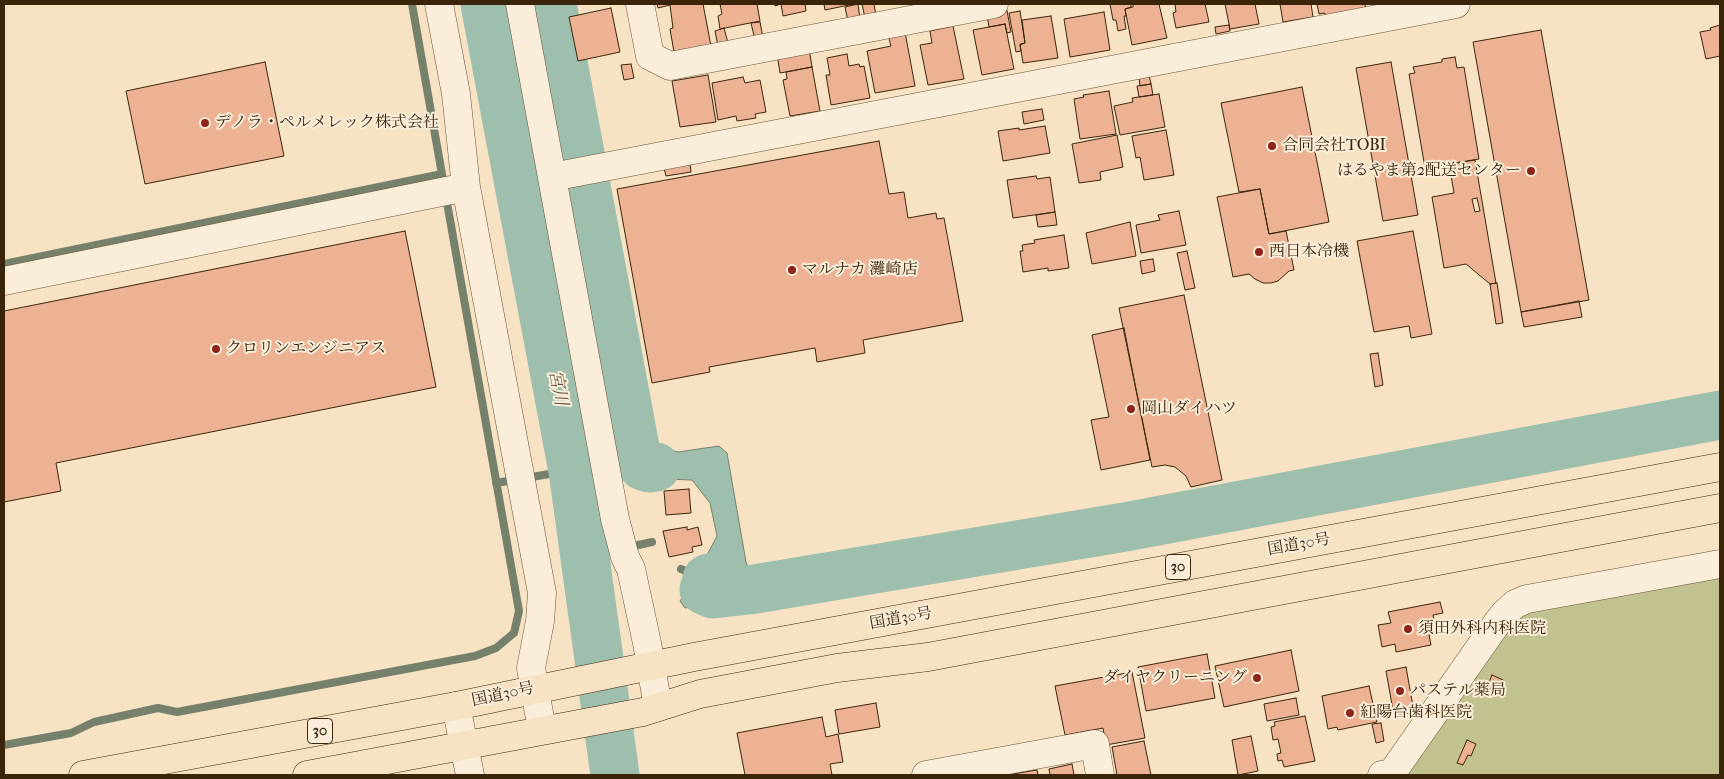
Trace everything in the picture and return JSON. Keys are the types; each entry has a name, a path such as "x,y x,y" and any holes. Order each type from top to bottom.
{"highway":[{"name":"国道30号","path":"83,775 456,706 643,667 1720,467"},
{"path":"307,775 650,709 700,694 838,668 928,657 1720,508"}],"street":[{"path":"439,4 456,94 452,190 521,479 542,593 540,621 530,668 546,686 554,728"},
{"path":"520,4 574,172 616,519 625,557 631,569 650,709"},
{"path":"640,4 650,56 670,66 994,4"},
{"path":"574,172 1456,4"},
{"path":"4,281 452,190"},
{"path":"1389,775 1505,613 1515,604 1527,600 1720,564"},
{"path":"456,706 470,775"},
{"path":"926,775 1095,744 1100,775"}],"green space":[{"path":"1720,575 1720,775 1404,775 1499,632 1523,611"}],"shaded area":[{"path":"638,414 642,429 651,441 666,449 678,452 719,446 727,453 746,562 759,598 685,608 680,601 696,576 717,536 710,503 692,480 635,478 627,465 622,464 621,456 624,453 626,444 620,416"}],"building":[{"path":"657,4 703,4 711,46 674,52 670,29 673,28 670,5 658,8"},
{"path":"720,4 757,4 760,21 720,29 718,16 722,14"},
{"path":"781,4 805,4 806,11 783,16"},
{"path":"824,4 854,4 825,10"},
{"path":"858,4 860,19 848,21 845,7"},
{"path":"862,4 874,4 876,16 865,18"},
{"path":"1110,4 1131,4 1131,7 1125,9 1126,29 1118,31 1116,20 1113,20"},
{"path":"1133,4 1159,4 1167,38 1132,45 1125,9 1133,7"},
{"path":"1175,4 1205,4 1209,22 1176,28 1173,13 1176,12"},
{"path":"1225,4 1255,4 1259,24 1230,29"},
{"path":"1280,4 1311,4 1313,17 1283,22"},
{"path":"1317,4 1365,4 1366,12 1326,18 1325,13 1319,14"},
{"path":"611,8 620,52 578,61 569,17"},
{"path":"1007,11 1011,32 1007,33 1005,24 989,27 987,16"},
{"path":"1020,11 1025,43 1020,44 1021,51 1016,52 1009,13"},
{"path":"1104,12 1110,50 1070,57 1064,19"},
{"path":"1051,16 1058,58 1023,63 1020,45 1025,43 1022,20"},
{"path":"760,22 763,38 755,40 751,23"},
{"path":"1005,24 1014,69 982,75 973,30"},
{"path":"1229,25 1230,31 1216,34 1215,27"},
{"path":"1720,25 1720,56 1706,59 1700,32 1711,30 1710,28"},
{"path":"953,26 964,79 928,85 920,45 932,43 930,31"},
{"path":"724,28 728,43 718,46 715,31"},
{"name":"はるやま第2配送センター","path":"1541,30 1589,300 1521,312 1473,42"},
{"path":"905,32 915,86 875,93 867,51 891,46 888,35"},
{"path":"809,48 812,67 780,73 777,54"},
{"path":"847,54 849,66 859,64 860,67 864,66 870,98 831,105 826,75 830,75 827,58"},
{"path":"1455,57 1457,68 1464,67 1479,159 1425,168 1409,74 1415,73 1413,67 1442,62 1442,59"},
{"name":"デノラ・ペルメレック株式会社","path":"265,62 284,156 145,184 126,91"},
{"path":"1391,62 1418,215 1383,221 1356,68"},
{"path":"631,64 634,78 624,80 621,65"},
{"path":"812,67 820,111 790,116 783,80 787,79 786,72"},
{"path":"708,75 716,122 680,127 672,81"},
{"path":"1149,75 1151,84 1140,86 1139,77"},
{"path":"743,77 745,83 760,80 766,112 755,114 756,118 737,121 736,116 718,120 712,83"},
{"path":"1151,84 1153,95 1139,97 1137,86"},
{"name":"合同会社TOBI","path":"1302,87 1329,222 1269,234 1260,189 1239,192 1221,103"},
{"path":"1109,91 1116,134 1080,139 1074,99 1084,97 1083,95"},
{"path":"1159,94 1165,127 1120,135 1114,106 1133,102 1132,98"},
{"path":"1042,109 1044,120 1024,124 1022,112"},
{"path":"1045,126 1050,153 1003,161 998,131"},
{"path":"1166,130 1174,175 1144,180 1140,157 1136,158 1132,136"},
{"path":"1117,135 1123,167 1100,172 1101,180 1079,183 1072,144"},
{"name":"マルナカ 灘崎店","path":"879,141 889,194 904,192 908,218 936,213 937,219 944,218 963,321 863,340 865,353 817,362 815,348 709,367 710,372 652,383 617,189"},
{"path":"1475,160 1496,283 1490,284 1466,264 1444,268 1432,197 1454,193 1449,164","holes":["1477,198 1480,211 1475,212 1472,199"]},
{"path":"690,163 691,172 666,176 664,168"},
{"path":"1036,176 1037,179 1050,177 1055,212 1013,218 1007,180"},
{"name":"西日本冷機","path":"1260,189 1269,234 1286,231 1294,270 1289,271 1278,281 1271,283 1263,283 1249,274 1233,277 1217,197"},
{"path":"1179,211 1186,245 1141,253 1136,225 1160,220 1158,215"},
{"path":"1055,212 1057,225 1038,227 1036,215"},
{"path":"1130,222 1136,256 1092,264 1086,233"},
{"name":"クロリンエンジニアス","path":"405,231 436,387 56,463 61,491 4,502 4,311"},
{"path":"1413,231 1432,334 1411,338 1409,326 1374,332 1357,241"},
{"path":"1064,235 1069,268 1048,271 1048,268 1023,272 1020,251 1023,251 1022,245 1035,243 1034,240"},
{"path":"1187,251 1195,288 1185,290 1177,253"},
{"path":"1153,259 1155,271 1142,274 1140,261"},
{"path":"1497,283 1503,323 1496,324 1490,284"},
{"path":"1184,295 1222,480 1191,487 1186,476 1175,467 1165,465 1152,467 1119,308"},
{"path":"1579,301 1582,317 1524,327 1521,312"},
{"path":"1124,328 1150,460 1101,470 1091,420 1109,417 1092,335"},
{"path":"1378,353 1383,385 1375,387 1370,354"},
{"path":"689,489 691,513 666,515 664,491"},
{"path":"687,527 687,530 698,527 702,545 692,547 693,552 669,557 663,531"},
{"name":"須田外科内科医院","path":"1440,602 1443,613 1433,615 1437,634 1429,635 1431,645 1396,652 1395,644 1382,647 1378,625 1391,623 1388,612"},
{"name":"ダイヤクリーニング","path":"1291,650 1299,691 1224,707 1215,666"},
{"path":"1207,654 1215,698 1146,711 1138,667"},
{"name":"パステル薬局","path":"1406,667 1414,712 1394,716 1386,671"},
{"path":"1132,672 1145,738 1106,745 1103,728 1065,735 1055,686"},
{"path":"1492,675 1503,680 1499,693 1487,687"},
{"name":"紅陽台歯科医院","path":"1369,686 1377,722 1338,730 1337,727 1328,729 1322,696"},
{"path":"1296,698 1299,715 1267,721 1264,704"},
{"path":"876,703 880,727 839,734 835,710"},
{"path":"1305,716 1315,761 1284,767 1282,760 1278,761 1277,754 1281,753 1278,739 1273,740 1271,727 1275,726 1274,722"},
{"path":"822,717 826,737 838,734 843,762 830,764 832,775 745,775 737,733"},
{"path":"1381,723 1384,741 1376,743 1372,724"},
{"path":"1251,736 1258,771 1238,775 1232,740"},
{"path":"1467,740 1476,744 1471,756 1468,755 1463,765 1457,763"},
{"path":"1144,741 1151,775 1117,775 1112,747"},
{"path":"1072,764 1074,775 1050,775 1049,769"},
{"path":"1037,770 1038,775 1007,775"}],"waterway":[{"path":"4,745 71,733 94,722 158,708 177,712 475,656 496,648 514,633 519,611 412,4"},
{"name":"宮川","path":"485,4 573,471 615,775"},
{"path":"552,4 637,458 643,466 649,468 656,467"},
{"path":"4,264 442,174"},
{"path":"709,578 704,590 713,594 749,590 1125,527 1720,415"},
{"path":"496,483 585,468"},
{"path":"634,546 652,542"},
{"path":"585,556 611,550"},
{"path":"681,569 705,579"}],"place":[{"name":"デノラ・ペルメレック株式会社","path":"205,123"},
{"name":"合同会社TOBI","path":"1272,146"},
{"name":"はるやま第2配送センター","path":"1531,171"},
{"name":"西日本冷機","path":"1259,252"},
{"name":"マルナカ 灘崎店","path":"792,270"},
{"name":"クロリンエンジニアス","path":"216,349"},
{"name":"岡山ダイハツ","path":"1131,409"},
{"name":"須田外科内科医院","path":"1408,629"},
{"name":"ダイヤクリーニング","path":"1257,678"},
{"name":"パステル薬局","path":"1400,691"},
{"name":"紅陽台歯科医院","path":"1350,713"}]}
